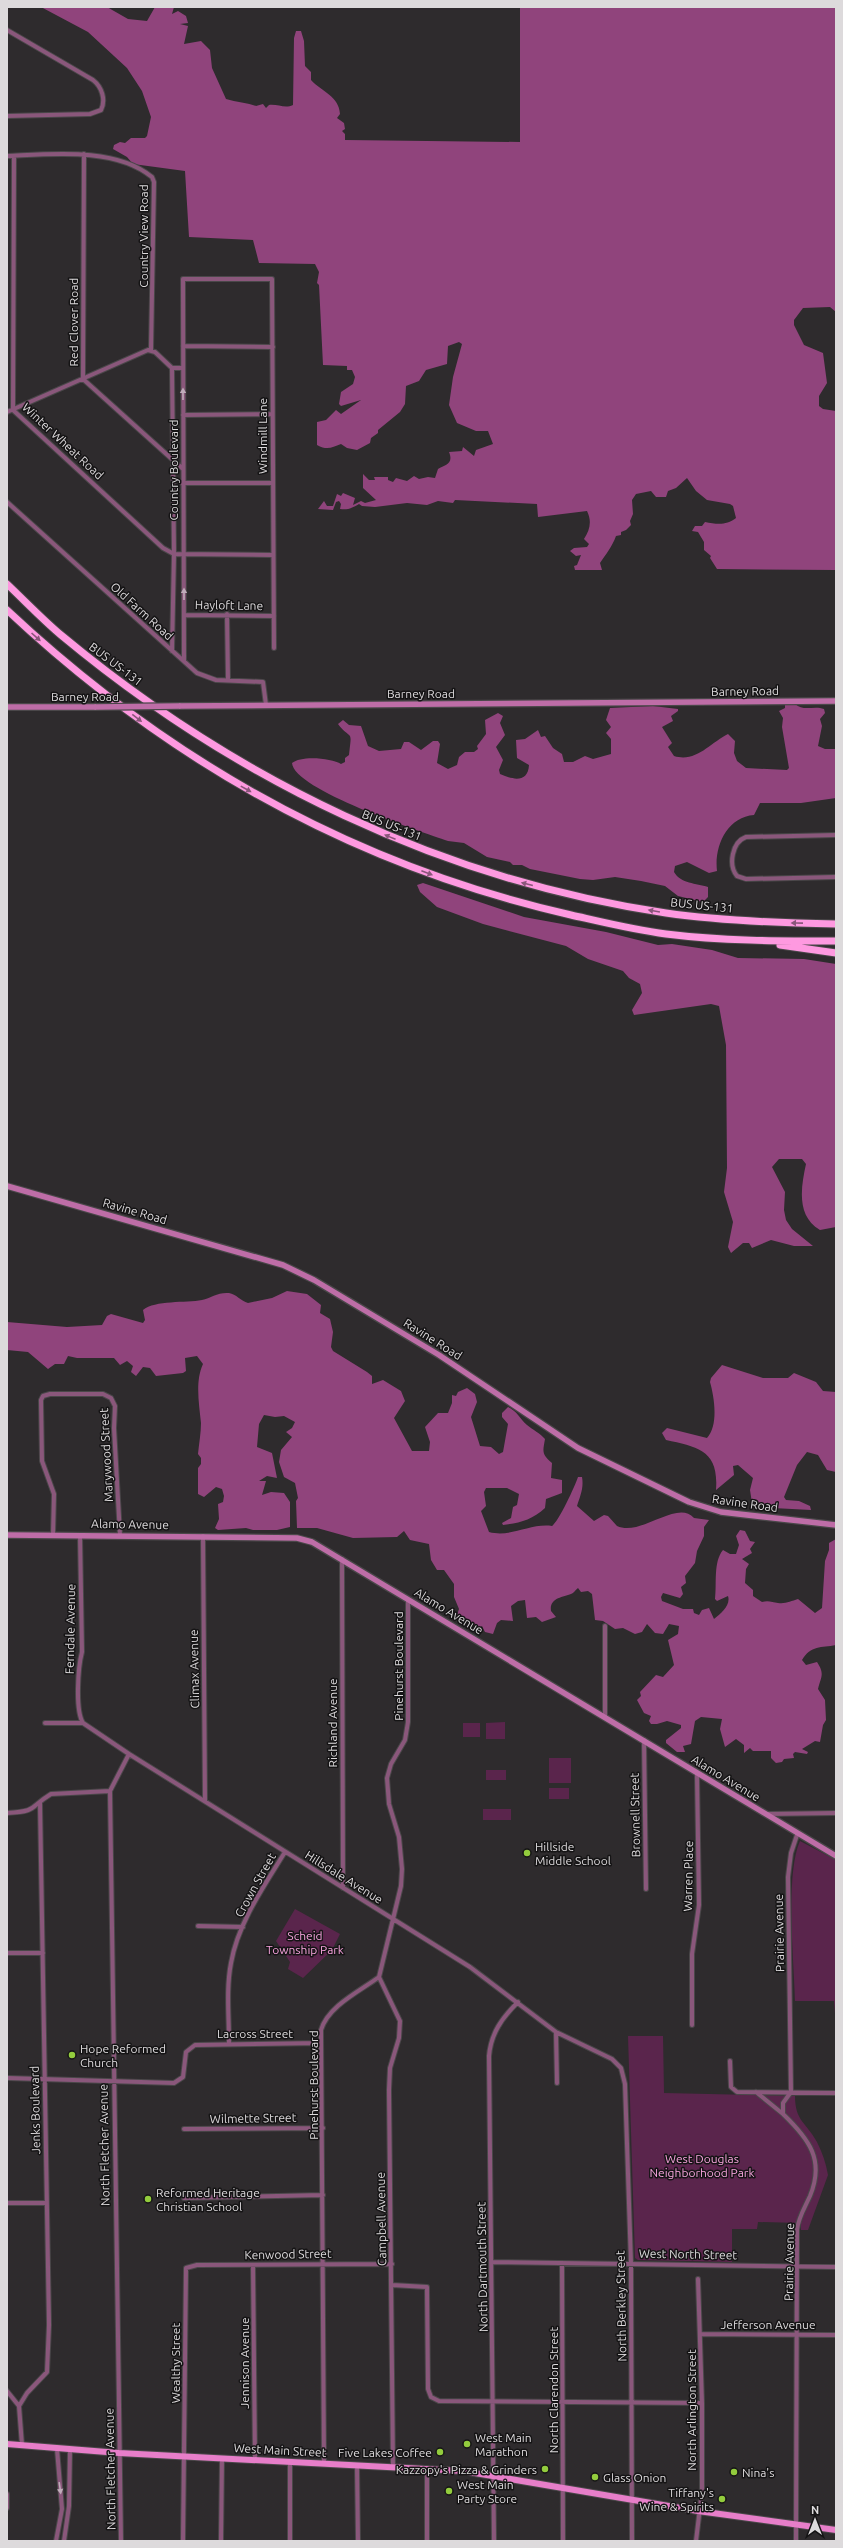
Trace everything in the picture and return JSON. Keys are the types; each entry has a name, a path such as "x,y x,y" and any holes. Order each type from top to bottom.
{"highway":[{"name":"BUS US-131","path":"7,584 59,634 127,687 197,734 305,798 394,838 506,878 617,904 666,913 732,920 836,924"},
{"path":"7,610 62,660 180,749 283,809 348,840 447,880 556,911 666,934 756,941 836,953"},
{"path":"756,941 836,941"}],"main road":[{"name":"West Main Street","path":"7,2444 70,2450 185,2457 427,2469 494,2476 698,2511 836,2530"}],"street":[{"path":"7,30 98,84 103,98 101,110 90,114 7,116"},
{"name":"Country View Road","path":"7,156 84,154 114,160 148,174 154,182 152,350"},
{"name":"Red Clover Road","path":"84,154 83,379 183,469"},
{"name":"Winter Wheat Road","path":"14,156 13,410 163,548 174,554"},
{"name":"Country Boulevard","path":"184,661 184,554 182,484 183,279 272,279"},
{"name":"Windmill Lane","path":"272,279 272,483 274,592"},
{"path":"183,346 273,347"},
{"path":"7,412 152,350 172,368 183,368"},
{"name":"Country Boulevard","path":"172,368 174,554 172,651"},
{"path":"183,415 272,414"},
{"path":"182,484 272,483"},
{"name":"Old Farm Road","path":"7,502 172,651 204,677 263,682 266,705"},
{"path":"174,554 273,555"},
{"name":"Hayloft Lane","path":"184,614 274,616 274,592"},
{"path":"227,614 228,680"},
{"path":"274,616 274,648"},
{"name":"Barney Road","path":"7,707 836,701"},
{"path":"836,835 743,838 734,849 733,867 737,876 746,879 836,877"},
{"name":"Ravine Road","path":"7,1186 283,1265 314,1280 440,1355 578,1448 698,1506 720,1512 836,1525"},
{"name":"Marywood Street","path":"53,1535 54,1494 45,1472 40,1450 42,1398 50,1394 103,1394 111,1398 115,1406 114,1428 120,1535"},
{"name":"Alamo Avenue","path":"7,1535 203,1536 305,1539 342,1559 408,1600 644,1740 797,1835 836,1856"},
{"name":"Ferndale Avenue","path":"80,1535 82,1652 79,1663 79,1711 83,1723"},
{"name":"Climax Avenue","path":"203,1536 205,1800"},
{"name":"Richland Avenue","path":"342,1559 343,1888"},
{"name":"Pinehurst Boulevard","path":"324,2463 321,2030 328,2017 345,2001 379,1977 401,1886 402,1857 399,1837 388,1798 387,1778 390,1764 405,1740 408,1722 408,1600"},
{"path":"605,1626 605,1717"},
{"path":"45,1723 83,1723"},
{"name":"Hillsdale Avenue","path":"83,1723 129,1754 205,1800 285,1852 470,1967 556,2032 612,2059 623,2071"},
{"name":"Brownell Street","path":"644,1740 646,1889"},
{"name":"North Fletcher Avenue","path":"121,2541 113,2082 110,1791 129,1754"},
{"name":"Warren Place","path":"692,2025 692,1954 699,1905 697,1774"},
{"path":"7,1812 26,1812 35,1809 51,1794 110,1791"},
{"name":"Jenks Boulevard","path":"19,2406 27,2393 47,2372 49,2325 40,1803"},
{"path":"765,1814 836,1814"},
{"name":"Prairie Avenue","path":"796,2541 798,2335 797,2223 814,2186 816,2162 806,2139 783,2114 783,2103 791,2092 788,1877 791,1854 797,1835"},
{"name":"Crown Street","path":"229,2043 228,1983 233,1954 243,1927 255,1903 285,1852"},
{"name":"Crown Street","path":"198,1926 243,1927"},
{"path":"7,1952 43,1953"},
{"name":"Campbell Avenue","path":"379,1977 397,2011 401,2030 390,2068 389,2090 393,2467"},
{"name":"North Dartmouth Street","path":"494,2541 490,2044 500,2023 518,2002"},
{"path":"556,2032 557,2083"},
{"name":"Lacross Street","path":"113,2082 177,2082 183,2077 186,2054 190,2047 198,2044 320,2043"},
{"path":"730,2061 733,2091 836,2093"},
{"name":"North Berkley Street","path":"623,2071 630,2263 633,2403 632,2541"},
{"path":"7,2078 113,2082"},
{"path":"756,2092 783,2114"},
{"name":"Wilmette Street","path":"184,2129 322,2128"},
{"path":"184,2198 322,2195"},
{"path":"7,2203 46,2203"},
{"name":"West North Street","path":"491,2262 836,2267"},
{"name":"Kenwood Street","path":"185,2270 197,2266 322,2263 392,2264"},
{"name":"North Clarendon Street","path":"562,2263 564,2403 563,2541"},
{"name":"Jennison Avenue","path":"253,2265 255,2460"},
{"name":"Wealthy Street","path":"183,2541 185,2457 185,2270"},
{"name":"North Arlington Street","path":"696,2541 698,2511 702,2491 701,2334 698,2279"},
{"path":"392,2284 426,2287 428,2388 431,2397 444,2401 702,2403"},
{"name":"Jefferson Avenue","path":"701,2334 836,2335"},
{"path":"7,2391 19,2406 22,2445"},
{"path":"56,2541 62,2509 57,2449"},
{"path":"64,2541 69,2506 70,2450"},
{"path":"221,2541 222,2458"},
{"path":"290,2462 290,2541"},
{"path":"358,2465 358,2541"},
{"path":"427,2469 428,2541"},
{"path":"8,2494 8,2508"}],"green space":[{"path":"505,1722 505,1739 486,1739 486,1723"},
{"path":"463,1723 480,1723 480,1737 463,1737"},
{"path":"549,1758 571,1758 571,1783 549,1783"},
{"path":"486,1770 506,1770 506,1780 486,1780"},
{"path":"549,1788 569,1788 569,1799 549,1799"},
{"path":"483,1809 511,1809 511,1820 483,1820"},
{"path":"800,1841 836,1860 836,2026 834,2001 795,2001 792,1941 792,1896 795,1856"},
{"name":"Scheid Township Park","path":"295,1909 340,1934 332,1950 303,1978 288,1969 290,1962 276,1941"},
{"name":"West Douglas Neighborhood Park","path":"628,2036 663,2036 664,2093 795,2096 795,2104 799,2116 817,2142 824,2158 828,2175 808,2230 801,2230 801,2223 758,2222 757,2229 732,2229 732,2262 638,2260 635,2258"}],"shaded area":[{"path":"41,7 107,7 128,19 147,21 155,7 174,7 172,14 178,11 186,16 188,23 180,24 188,26 184,44 201,41 210,50 212,68 226,99 256,106 263,104 266,108 269,105 287,107 293,105 294,38 296,31 301,31 304,41 305,66 311,72 311,80 337,103 340,114 337,118 344,123 345,129 342,131 345,134 345,140 520,142 520,7 836,7 836,312 830,307 803,308 794,320 794,325 804,345 823,353 827,383 819,396 819,406 823,409 836,411 836,570 717,569 710,558 711,556 704,550 704,542 698,532 692,531 695,526 702,526 705,522 721,524 732,521 736,518 733,506 730,504 707,500 696,491 687,478 676,488 668,491 666,497 656,497 651,491 636,494 632,500 633,514 630,521 631,525 626,530 621,532 621,535 616,536 611,547 600,563 602,570 575,570 574,566 577,565 581,555 576,556 570,551 574,548 587,547 589,544 584,539 590,525 587,511 538,517 537,504 455,500 453,503 438,501 427,505 407,503 375,507 362,506 359,504 343,509 340,509 341,504 339,501 336,502 333,510 318,509 324,501 327,506 333,506 337,494 341,496 343,493 355,498 353,505 361,501 365,503 376,500 363,488 363,474 369,480 375,480 374,477 388,477 388,480 393,482 396,478 407,481 414,476 419,479 428,477 435,478 438,469 450,462 449,452 462,451 463,447 474,456 476,450 493,444 488,431 476,431 457,423 449,405 453,377 462,344 459,342 448,346 447,364 426,370 419,381 406,386 405,404 400,412 378,430 378,433 371,438 370,443 357,450 347,448 341,444 327,448 317,445 317,422 326,420 336,410 341,414 361,400 341,406 339,404 341,392 353,384 355,377 352,370 347,370 347,366 323,365 319,285 317,283 319,272 315,264 259,263 253,240 189,237 185,171 133,164 127,157 113,149 114,145 120,142 125,143 131,138 145,138 147,136 151,117 142,91 127,68 88,32"},
{"path":"795,704 802,708 824,709 825,713 820,719 822,726 818,746 825,749 836,749 836,798 801,803 760,803 754,815 736,821 724,834 718,852 717,871 709,873 687,862 675,866 674,872 681,879 708,887 708,897 703,902 678,896 665,886 641,881 615,877 593,880 580,879 530,869 522,865 513,865 510,862 487,857 464,843 448,841 387,819 335,797 313,785 298,774 292,763 296,760 309,758 331,760 341,764 345,762 345,758 349,755 351,738 338,724 343,720 349,725 361,726 368,746 379,751 401,749 404,742 409,742 421,750 433,741 438,741 440,744 437,763 448,769 457,765 459,757 465,752 474,752 478,749 477,746 486,734 485,720 498,713 503,716 500,723 505,735 496,747 503,760 499,770 500,774 515,779 526,775 529,765 517,758 516,740 525,739 538,730 541,737 545,736 553,748 562,754 564,762 573,762 585,756 593,759 611,754 611,739 606,733 611,727 606,720 610,708 653,706 678,709 678,711 671,716 673,721 662,727 672,743 668,747 674,756 689,757 702,751 728,734 735,741 734,753 737,761 746,768 787,770 789,768 782,727 783,718 779,711 785,708 785,705"},
{"path":"423,883 524,917 606,932 658,945 672,944 712,950 738,958 804,959 836,964 836,1227 820,1230 812,1224 807,1217 802,1200 806,1164 802,1159 779,1159 772,1167 785,1192 784,1210 786,1220 792,1229 813,1246 794,1246 771,1240 752,1248 749,1243 743,1243 731,1253 728,1247 733,1222 724,1192 727,1168 726,1045 719,1006 711,1004 634,1015 632,1010 642,993 640,984 629,978 623,971 588,959 566,946 483,924 437,907 420,892 417,885"},
{"path":"287,1291 307,1294 321,1305 320,1313 330,1319 333,1332 331,1347 333,1351 372,1376 372,1384 383,1380 401,1391 405,1401 394,1418 412,1451 429,1451 430,1442 425,1427 438,1413 448,1413 452,1403 452,1395 456,1396 458,1392 467,1388 475,1394 477,1402 471,1417 480,1446 491,1447 499,1454 503,1452 508,1424 502,1417 502,1413 508,1407 545,1439 544,1455 552,1463 551,1478 562,1480 562,1493 546,1499 545,1508 530,1518 520,1522 503,1525 502,1523 511,1518 513,1507 517,1505 519,1494 507,1488 486,1488 484,1492 486,1506 481,1511 489,1532 505,1533 536,1527 552,1526 563,1511 578,1477 582,1477 582,1485 577,1506 594,1521 604,1515 608,1516 617,1526 627,1528 637,1527 668,1515 678,1513 687,1513 694,1518 709,1520 704,1527 704,1536 697,1551 695,1563 685,1576 686,1583 681,1587 683,1594 680,1598 663,1593 661,1597 662,1601 683,1609 693,1609 694,1613 699,1615 702,1610 709,1608 714,1619 725,1609 729,1599 728,1596 717,1601 715,1599 718,1561 723,1550 730,1554 736,1554 739,1545 736,1536 740,1530 745,1531 750,1541 755,1542 750,1549 752,1553 742,1559 749,1564 746,1569 745,1583 753,1590 753,1596 762,1602 768,1601 784,1603 798,1599 815,1613 822,1608 825,1561 829,1550 829,1543 836,1539 836,1645 813,1649 805,1655 802,1660 806,1665 817,1662 822,1673 818,1689 825,1700 826,1720 823,1725 820,1742 815,1741 802,1749 808,1752 807,1754 795,1752 793,1754 794,1758 784,1759 782,1762 776,1763 771,1758 771,1751 753,1751 750,1748 744,1753 744,1745 736,1739 725,1747 720,1729 722,1719 701,1717 695,1721 691,1744 683,1746 685,1752 677,1752 666,1743 666,1740 681,1728 681,1725 667,1721 651,1724 649,1721 651,1716 644,1713 637,1700 641,1696 640,1692 656,1675 663,1677 674,1665 668,1640 678,1634 679,1626 669,1624 663,1634 655,1633 647,1624 642,1632 635,1634 623,1628 615,1629 603,1621 595,1620 592,1594 588,1591 581,1592 578,1588 572,1594 557,1599 552,1603 551,1611 556,1617 542,1622 536,1617 527,1618 525,1600 518,1601 511,1606 513,1621 501,1620 497,1623 493,1634 485,1632 482,1626 478,1629 459,1619 457,1615 459,1609 454,1597 454,1584 444,1570 437,1570 431,1560 429,1544 410,1540 404,1531 397,1537 353,1538 317,1528 297,1528 296,1501 298,1498 295,1483 284,1477 279,1462 281,1450 292,1437 286,1432 292,1428 295,1422 284,1416 275,1417 264,1415 259,1424 257,1447 272,1453 277,1478 267,1476 259,1481 266,1481 262,1495 271,1492 284,1493 290,1502 290,1527 277,1530 253,1530 246,1528 218,1530 215,1528 219,1519 218,1504 223,1502 224,1496 222,1489 216,1487 204,1497 198,1494 198,1468 201,1464 201,1458 198,1454 201,1423 198,1385 203,1364 197,1356 185,1358 186,1371 183,1373 156,1376 150,1368 143,1367 136,1376 131,1372 133,1366 127,1361 120,1365 114,1358 77,1358 68,1356 64,1364 55,1364 48,1369 28,1352 7,1350 7,1322 67,1327 102,1325 107,1316 111,1314 143,1323 145,1320 143,1310 163,1303 202,1300 218,1294 229,1293 248,1303 272,1298"},
{"path":"722,1365 763,1378 788,1378 794,1373 816,1382 823,1391 836,1392 836,1472 827,1470 818,1455 807,1452 797,1465 784,1497 786,1500 799,1501 810,1506 811,1510 773,1508 752,1503 750,1490 753,1478 738,1465 733,1466 734,1475 716,1490 714,1466 710,1458 697,1448 666,1440 662,1433 667,1428 707,1438 711,1432 714,1418 714,1402 710,1382 711,1378"}],"place":[{"name":"Hillside Middle School","path":"527,1853"},
{"name":"Hope Reformed Church","path":"72,2055"},
{"name":"Reformed Heritage Christian School","path":"148,2199"},
{"name":"West Main Marathon","path":"467,2444"},
{"name":"Five Lakes Coffee","path":"440,2452"},
{"name":"Kazzopy's Pizza & Grinders","path":"545,2469"},
{"name":"Nina's","path":"734,2472"},
{"name":"Glass Onion","path":"595,2477"},
{"name":"West Main Party Store","path":"449,2491"},
{"name":"Tiffany's Wine & Spirits","path":"722,2499"}]}
